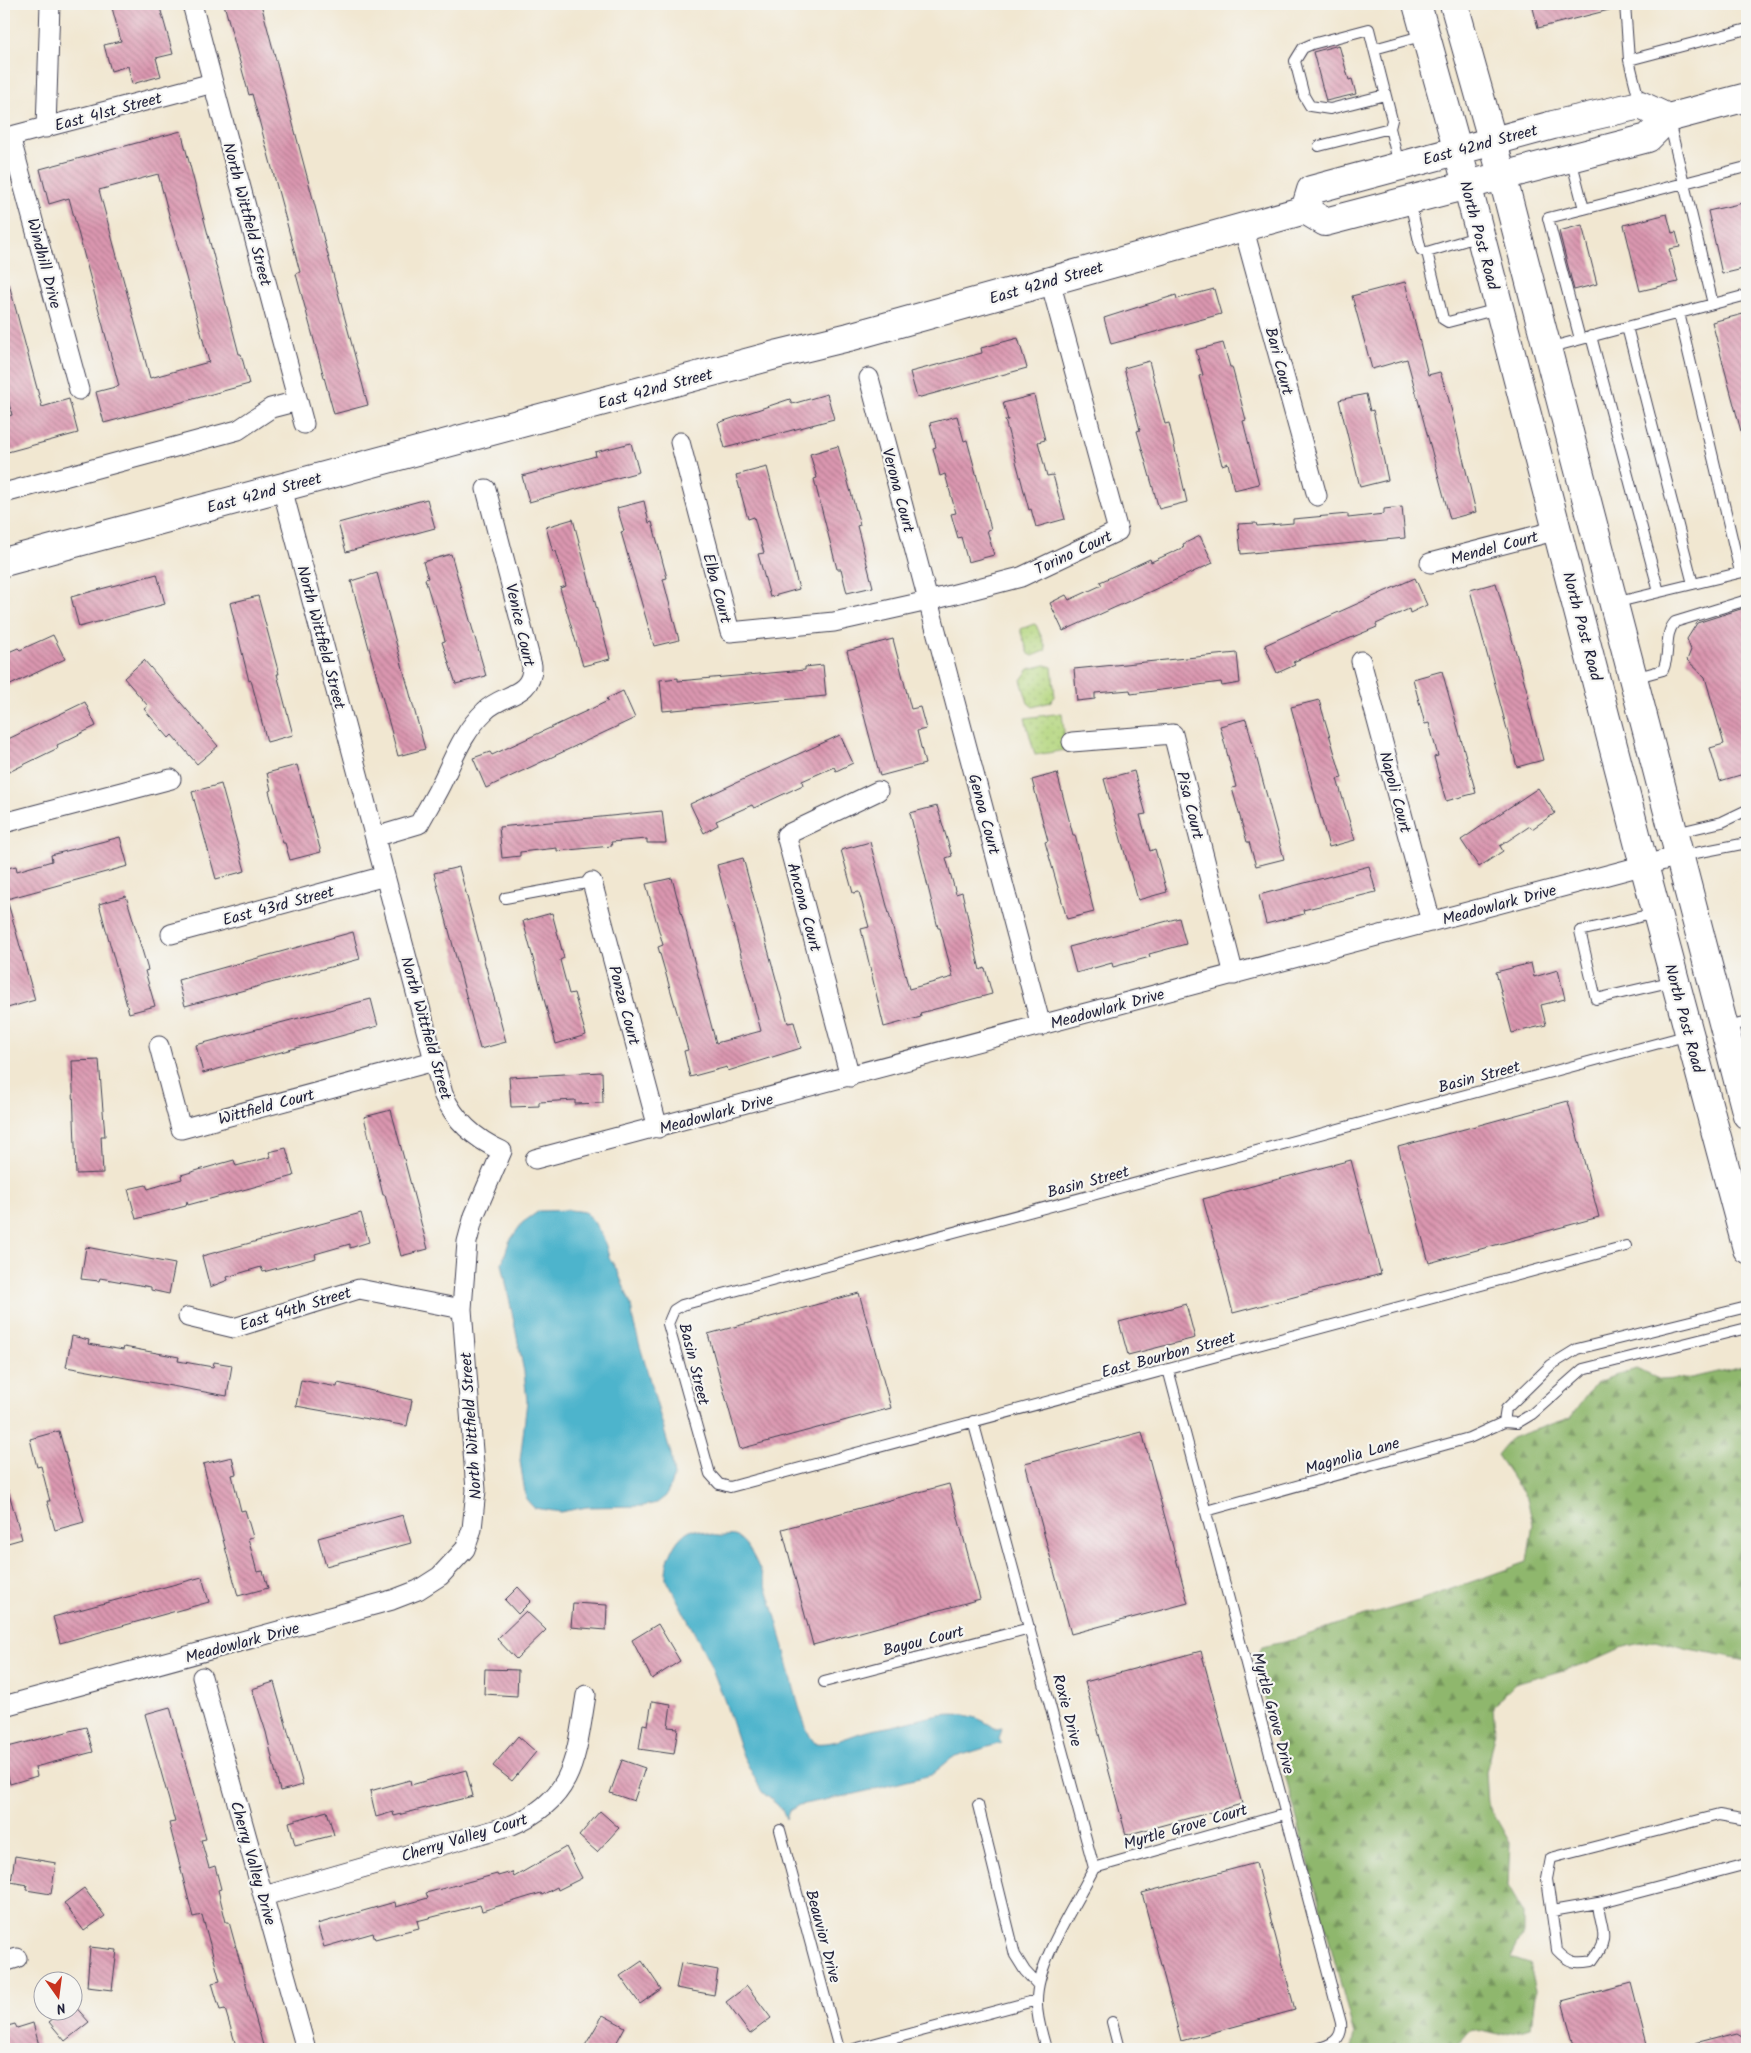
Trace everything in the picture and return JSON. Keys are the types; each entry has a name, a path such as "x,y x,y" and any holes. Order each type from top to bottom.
{"main road":[{"name":"North Post Road","path":"1418,4 1481,236 1644,865 1747,1249"},
{"path":"1454,4 1502,175 1676,845 1736,1025 1747,1115"},
{"path":"1305,210 1326,222 1570,156 1648,138 1668,118 1747,97"},
{"path":"1640,105 1668,118"},
{"name":"East 42nd Street","path":"4,562 779,354 849,337 1305,210 1311,190 1457,150 1640,105"}],"street":[{"path":"46,128 50,4"},
{"name":"North Wittfield Street","path":"192,4 304,424"},
{"name":"East 41st Street","path":"7,137 213,83"},
{"name":"Windhill Drive","path":"7,137 80,390"},
{"name":"Bari Court","path":"1243,226 1317,496"},
{"name":"Torino Court","path":"834,622 928,602 1022,577 1118,531 1050,281"},
{"name":"Verona Court","path":"869,378 928,602"},
{"path":"4,493 238,430 271,408 298,401"},
{"name":"Elba Court","path":"680,442 730,632 834,622"},
{"name":"North Wittfield Street","path":"282,488 443,1094 455,1116 477,1138 502,1151 474,1216 467,1242 462,1309 476,1490 472,1529 465,1549"},
{"name":"Venice Court","path":"375,837 419,824 471,725 486,708 511,697 525,687 532,677 532,666 486,489"},
{"name":"Mendel Court","path":"1430,563 1558,530"},
{"name":"Genoa Court","path":"928,602 1041,1026"},
{"name":"Napoli Court","path":"1361,661 1431,922"},
{"name":"Pisa Court","path":"1072,742 1173,734 1234,975"},
{"path":"4,823 171,778"},
{"name":"Ancona Court","path":"850,1077 786,835 878,791"},
{"name":"Meadowlark Drive","path":"535,1160 1644,865 1676,845"},
{"name":"East 43rd Street","path":"172,934 385,876"},
{"name":"Ponza Court","path":"592,882 658,1128"},
{"name":"Wittfield Court","path":"159,1046 181,1129 434,1061"},
{"name":"East 44th Street","path":"188,1317 234,1328 359,1289 462,1309"},
{"name":"Meadowlark Drive","path":"4,1706 392,1600 418,1590 440,1576 465,1549"},
{"name":"Cherry Valley Drive","path":"202,1677 306,2049"},
{"name":"Cherry Valley Court","path":"264,1896 512,1826 528,1819 555,1798 572,1768 579,1744 586,1695"}],"lane":[{"path":"1628,4 1625,4 1629,60 1640,105"},
{"path":"1385,95 1330,109 1310,106 1304,96 1295,61 1303,48 1369,29 1392,120 1390,128 1399,166"},
{"path":"1629,60 1747,30"},
{"path":"1374,49 1426,34"},
{"path":"1668,118 1713,304"},
{"path":"1319,146 1390,128"},
{"path":"1570,156 1584,208"},
{"path":"1580,339 1548,218 1746,167"},
{"path":"1409,200 1421,250 1427,252 1481,236"},
{"path":"1427,252 1443,319 1448,322 1500,309"},
{"path":"1546,349 1747,295"},
{"path":"1613,603 1744,572 1679,313"},
{"path":"1626,327 1693,584"},
{"path":"1591,336 1659,592"},
{"path":"1633,678 1663,670 1666,664 1669,628 1675,622 1747,600"},
{"path":"1676,845 1747,810"},
{"path":"1676,845 1747,843"},
{"path":"505,898 592,882"},
{"path":"1657,913 1580,932 1596,999 1675,981"},
{"name":"Basin Street","path":"719,1484 710,1474 668,1328 669,1318 674,1310 682,1305 1690,1035"},
{"name":"East Bourbon Street","path":"719,1484 730,1487 1626,1246"},
{"path":"1504,1422 1506,1409 1551,1365 1577,1349 1747,1307"},
{"name":"Magnolia Lane","path":"1206,1511 1469,1438 1504,1422 1516,1423 1532,1414 1582,1369 1747,1328"},
{"name":"Myrtle Grove Drive","path":"1168,1369 1341,2023 1340,2034 1334,2043 1316,2049"},
{"name":"Roxie Drive","path":"973,1421 1094,1868"},
{"name":"Bayou Court","path":"824,1682 1030,1628"},
{"path":"978,1805 1015,1956 1038,1985"},
{"name":"Myrtle Grove Court","path":"1094,1868 1285,1814"},
{"path":"1598,1903 1599,1920 1605,1937 1602,1948 1592,1961 1575,1964 1557,1950 1546,1879 1550,1858 1719,1815 1747,1820"},
{"name":"Beauvior Drive","path":"780,1830 840,2049"},
{"path":"1552,1911 1598,1903 1747,1864"},
{"path":"1046,2049 1037,2015 1038,1985 1047,1958 1094,1868"},
{"path":"854,2049 1037,2000"},
{"path":"1112,2022 1119,2049"}],"green space":[{"path":"1034,624 1046,647 1045,651 1033,656 1029,654 1021,629"},
{"path":"1045,665 1052,667 1055,697 1050,702 1033,707 1028,703 1021,680 1029,669"},
{"path":"1062,713 1066,750 1035,755 1025,718"},
{"path":"1747,1365 1747,1660 1689,1649 1655,1640 1620,1648 1584,1664 1515,1684 1493,1706 1495,1731 1486,1772 1488,1804 1510,1843 1508,1886 1523,1912 1523,1934 1511,1958 1529,1964 1536,1988 1531,2027 1499,2035 1472,2029 1455,2046 1437,2050 1404,2045 1401,2049 1351,2049 1354,2034 1255,1661 1262,1647 1296,1639 1341,1623 1418,1601 1527,1562 1533,1524 1527,1499 1497,1455 1511,1438 1570,1418 1596,1382 1636,1369 1661,1380 1691,1378"}],"water":[{"path":"570,1210 585,1212 594,1222 604,1239 609,1257 618,1272 631,1305 634,1325 671,1454 674,1476 666,1496 657,1503 643,1506 587,1507 560,1512 534,1508 526,1499 520,1461 527,1401 524,1372 502,1263 509,1242 522,1223 539,1211"},
{"path":"692,1529 715,1536 737,1537 748,1548 759,1567 777,1620 797,1701 808,1732 815,1743 832,1742 869,1730 936,1716 960,1714 984,1721 996,1729 1002,1728 999,1739 1001,1743 952,1758 931,1775 855,1794 799,1805 789,1811 786,1819 781,1808 762,1792 742,1754 709,1661 666,1578 667,1564 672,1550 681,1537"}],"building":[{"path":"111,4 159,4 173,54 156,58 161,76 132,84 128,66 111,71 104,45 121,41"},
{"path":"224,4 261,4 368,405 334,414 296,274 300,272 252,94 249,95"},
{"path":"1532,4 1612,4 1613,9 1538,28"},
{"path":"1339,45 1349,80 1352,79 1356,94 1326,101 1313,52"},
{"path":"181,131 239,354 241,354 249,384 104,423 96,392 119,386 69,198 49,204 40,169","holes":["158,174 209,362 150,378 99,190"]},
{"path":"1747,202 1747,268 1722,274 1708,211"},
{"path":"1667,214 1672,233 1676,232 1680,247 1669,249 1678,282 1640,291 1624,225"},
{"path":"1582,225 1597,284 1574,290 1559,231"},
{"path":"1405,282 1428,375 1440,372 1448,396 1476,512 1450,519 1407,359 1372,369 1352,296"},
{"path":"4,284 9,284 42,407 69,399 78,433 4,453 4,417 12,415 4,384"},
{"path":"1214,289 1221,314 1111,344 1104,318 1176,295 1177,299"},
{"path":"1747,313 1747,435 1742,435 1712,322"},
{"path":"1018,338 1027,368 917,398 910,372 982,353 981,348"},
{"path":"1223,343 1230,367 1232,367 1246,420 1243,421 1259,484 1234,490 1228,463 1222,465 1199,376 1203,375 1196,350"},
{"path":"1149,361 1165,424 1169,423 1187,502 1159,509 1137,431 1140,430 1124,368"},
{"path":"827,394 834,419 725,448 718,423 790,399 792,404"},
{"path":"1366,394 1370,411 1373,410 1388,480 1360,487 1339,400"},
{"path":"1034,395 1045,440 1038,442 1047,476 1053,475 1065,519 1036,527 1031,509 1029,510 1005,420 1008,420 1003,403"},
{"path":"957,416 964,441 967,440 991,529 987,530 994,555 968,562 961,537 958,538 951,514 956,513 945,474 940,476 933,448 936,447 930,423"},
{"path":"631,443 639,472 529,502 522,476 596,456 595,452"},
{"path":"838,446 860,525 857,526 873,587 847,593 841,569 837,569 814,479 817,478 810,454"},
{"path":"767,467 799,589 770,597 758,554 764,553 754,517 748,519 736,475"},
{"path":"427,499 435,528 346,552 338,523"},
{"path":"644,501 649,523 652,522 667,578 663,579 679,640 654,646 621,532 624,531 617,508"},
{"path":"1402,507 1405,538 1241,554 1238,524 1256,523 1257,526 1293,523 1293,519 1348,514 1348,518 1384,514 1384,509"},
{"path":"573,519 610,659 583,666 560,588 566,586 556,551 553,552 546,527"},
{"path":"1200,536 1213,563 1063,631 1050,603 1066,595 1069,600 1102,585 1100,582 1150,559 1151,562 1184,547 1183,544"},
{"path":"451,554 486,676 456,684 442,642 445,641 435,604 433,605 425,579 428,578 423,562"},
{"path":"377,573 425,749 398,756 351,581"},
{"path":"157,574 165,604 79,627 71,597"},
{"path":"1415,578 1427,605 1410,613 1409,609 1376,624 1377,627 1293,662 1295,665 1277,673 1265,645"},
{"path":"1496,583 1529,698 1527,698 1543,760 1517,767 1470,590"},
{"path":"258,596 293,735 267,742 251,680 249,681 230,603"},
{"path":"1747,607 1747,773 1720,781 1710,748 1724,744 1705,677 1687,660 1691,650 1687,639 1697,623"},
{"path":"53,635 65,659 4,688 4,654 18,648 20,650"},
{"path":"893,639 911,709 920,707 926,729 917,731 925,764 880,776 847,651"},
{"path":"1237,653 1240,683 1222,686 1221,682 1131,694 1130,690 1095,693 1095,699 1077,701 1074,669"},
{"path":"144,660 218,746 197,764 172,735 169,738 144,709 148,706 124,678"},
{"path":"823,665 826,696 663,711 660,680 678,678 678,681 805,670 805,667"},
{"path":"1442,671 1476,793 1446,801 1434,757 1438,756 1429,723 1425,724 1413,679"},
{"path":"623,691 635,718 486,788 473,758 490,752 492,755 608,701 606,699"},
{"path":"1319,700 1342,778 1337,779 1355,840 1329,847 1291,707"},
{"path":"85,702 96,726 57,745 58,748 9,772 4,762 4,741"},
{"path":"1246,719 1284,859 1256,866 1249,842 1247,842 1232,788 1236,787 1220,726"},
{"path":"840,735 853,763 836,771 834,767 802,781 803,785 754,808 752,805 716,821 718,825 704,833 690,804"},
{"path":"297,765 321,852 290,860 285,843 283,843 269,791 271,790 267,773"},
{"path":"1134,771 1146,814 1140,815 1150,851 1155,849 1167,892 1138,900 1104,779"},
{"path":"1057,773 1094,912 1067,919 1045,842 1048,841 1032,780"},
{"path":"221,784 245,871 216,879 192,792"},
{"path":"1538,788 1555,813 1532,829 1530,826 1500,846 1503,851 1479,867 1461,840"},
{"path":"937,806 952,856 946,858 956,894 962,892 980,970 985,968 992,994 920,1013 921,1017 884,1027 861,929 869,927 859,892 853,893 841,850 870,842 909,989 953,977 940,928 938,928 910,813"},
{"path":"662,811 666,843 647,843 647,839 611,842 612,846 557,851 557,848 520,852 520,856 502,858 499,827"},
{"path":"120,837 128,866 7,899 4,888 4,869 16,866 17,871 52,861 51,855"},
{"path":"743,858 788,1023 794,1022 801,1048 728,1071 727,1067 690,1077 684,1051 688,1050 658,947 663,945 646,884 672,878 716,1043 761,1031 717,865"},
{"path":"1369,866 1376,892 1303,910 1304,914 1266,924 1259,895"},
{"path":"459,867 506,1042 480,1049 434,873"},
{"path":"126,896 148,970 145,971 155,1006 129,1013 99,904"},
{"path":"8,903 35,1000 4,1009 4,904"},
{"path":"552,913 564,958 560,960 569,994 574,993 586,1035 556,1044 523,921"},
{"path":"1179,918 1186,944 1149,954 1150,957 1113,967 1112,963 1076,973 1069,947"},
{"path":"353,932 360,959 185,1006 178,980"},
{"path":"1531,963 1534,977 1558,970 1565,999 1541,1005 1546,1025 1512,1033 1496,972"},
{"path":"371,999 378,1026 203,1073 196,1045"},
{"path":"99,1060 105,1136 101,1136 103,1173 76,1174 72,1061"},
{"path":"602,1072 603,1103 575,1104 575,1100 539,1102 539,1106 511,1107 509,1077"},
{"path":"1568,1101 1599,1217 1429,1263 1398,1147"},
{"path":"391,1110 428,1249 401,1256 385,1195 383,1195 364,1117"},
{"path":"286,1148 294,1176 188,1205 187,1201 186,1206 136,1219 128,1189 146,1185 148,1189 182,1179 181,1175 234,1160 236,1166 271,1157 269,1152"},
{"path":"1351,1160 1381,1274 1233,1313 1203,1199"},
{"path":"361,1213 369,1242 350,1248 350,1244 315,1254 316,1258 263,1272 261,1267 227,1277 228,1280 210,1287 202,1256"},
{"path":"86,1247 175,1264 169,1294 151,1290 151,1287 100,1278 99,1281 81,1279"},
{"path":"859,1293 891,1408 740,1449 708,1334"},
{"path":"1186,1304 1195,1338 1128,1355 1119,1322"},
{"path":"72,1336 89,1340 88,1344 123,1350 124,1347 179,1357 178,1361 213,1367 214,1362 232,1365 227,1396 66,1367"},
{"path":"301,1380 337,1387 338,1383 412,1400 407,1426 296,1406"},
{"path":"59,1431 84,1522 55,1530 47,1501 50,1501 41,1466 37,1467 30,1439"},
{"path":"1142,1432 1188,1603 1071,1634 1025,1463"},
{"path":"232,1457 236,1474 232,1475 241,1511 245,1510 253,1537 248,1538 257,1572 263,1571 268,1588 238,1596 203,1464"},
{"path":"949,1484 980,1599 813,1645 782,1529"},
{"path":"8,1490 22,1539 4,1544 4,1491"},
{"path":"403,1515 411,1543 326,1566 318,1538"},
{"path":"202,1577 209,1602 60,1643 53,1617"},
{"path":"518,1587 531,1601 518,1614 505,1600"},
{"path":"573,1603 607,1605 606,1630 571,1627"},
{"path":"526,1611 546,1630 516,1659 497,1639"},
{"path":"658,1624 680,1661 652,1679 632,1640"},
{"path":"1201,1651 1242,1804 1126,1835 1085,1682"},
{"path":"485,1669 518,1670 517,1696 484,1694"},
{"path":"274,1682 303,1785 280,1791 266,1732 252,1689"},
{"path":"652,1701 671,1704 668,1727 678,1728 674,1754 639,1749 643,1724 648,1725"},
{"path":"170,1707 206,1839 201,1840 209,1868 215,1866 221,1889 218,1890 226,1922 229,1922 264,2049 237,2049 225,2009 220,2010 212,1983 220,1981 202,1915 193,1917 169,1823 175,1822 145,1714"},
{"path":"86,1727 93,1752 35,1767 37,1776 10,1784 8,1776 4,1777 4,1748"},
{"path":"518,1736 536,1752 512,1781 493,1766"},
{"path":"622,1760 645,1768 634,1801 610,1793"},
{"path":"466,1770 473,1796 394,1816 393,1812 376,1817 370,1791 410,1780 411,1785"},
{"path":"327,1811 334,1835 295,1845 289,1822"},
{"path":"600,1811 619,1828 597,1852 579,1836"},
{"path":"566,1847 582,1878 558,1890 557,1887 542,1895 541,1893 482,1911 480,1905 417,1921 419,1928 375,1939 373,1933 324,1947 317,1924 395,1902 396,1907 428,1898 426,1893 497,1874 498,1876 512,1872 514,1877"},
{"path":"15,1856 56,1863 51,1894 26,1890 27,1885 11,1882"},
{"path":"1256,1863 1295,2010 1181,2041 1142,1893"},
{"path":"84,1888 105,1916 84,1931 64,1903"},
{"path":"90,1947 117,1950 112,1990 87,1987"},
{"path":"642,1961 661,1989 640,2004 620,1976"},
{"path":"681,1963 718,1970 714,1995 676,1988"},
{"path":"1631,1983 1648,2049 1575,2049 1562,2001"},
{"path":"747,1986 771,2018 750,2034 726,2002"},
{"path":"82,2014 89,2022 65,2041 49,2022 52,2020 82,2020"},
{"path":"603,2015 625,2027 613,2049 583,2049"},
{"path":"33,2023 40,2049 4,2049 4,2027 15,2024 17,2028"},
{"path":"1737,2033 1747,2039 1742,2049 1695,2049 1694,2044"}]}
